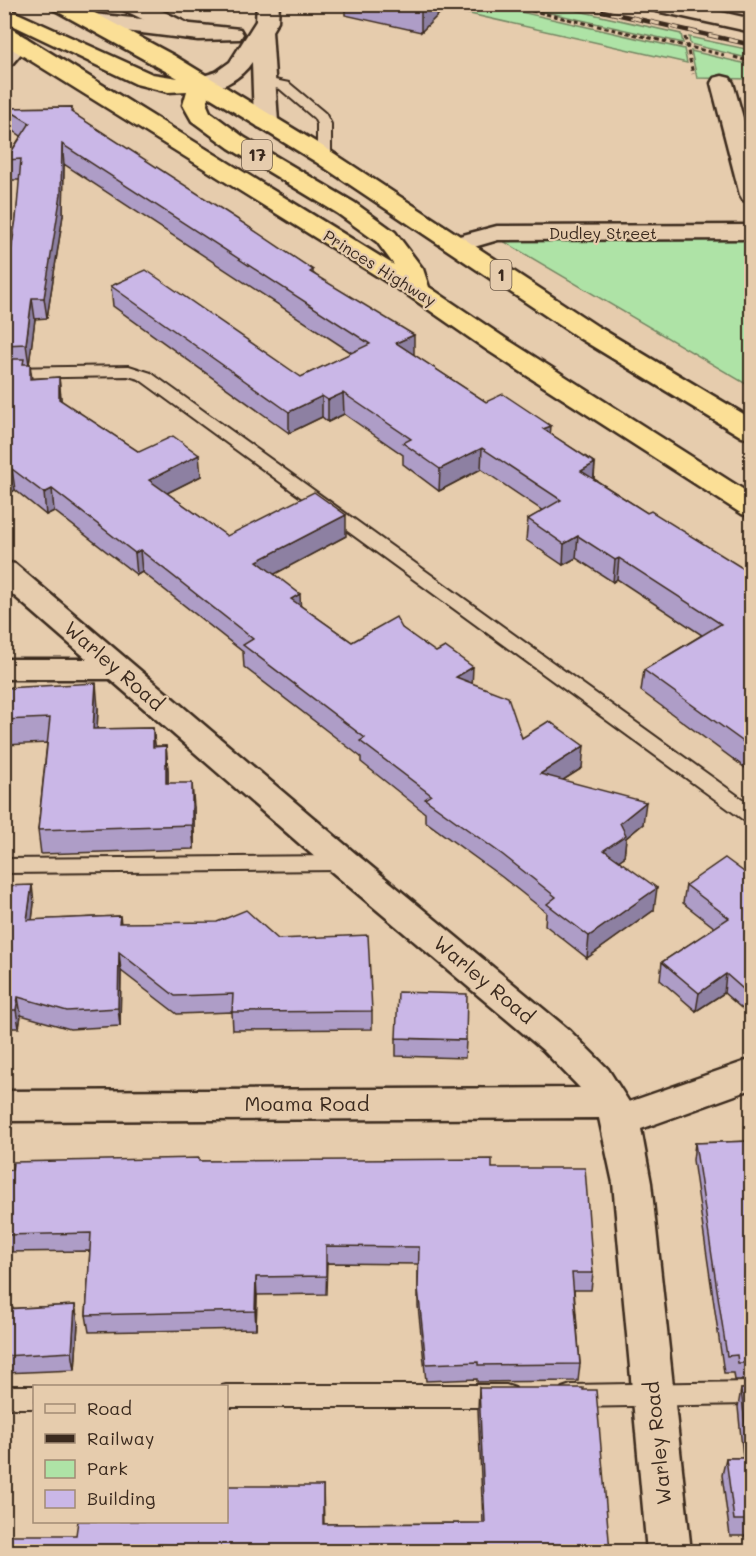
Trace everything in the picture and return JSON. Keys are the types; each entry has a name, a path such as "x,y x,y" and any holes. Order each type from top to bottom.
{"highway":[{"name":"1","path":"61,4 324,157 588,332 752,431"},
{"path":"4,14 144,79 175,85 200,83"},
{"name":"Princes Highway","path":"9,45 418,291 496,344 752,508"},
{"name":"17","path":"200,83 195,105 196,111 204,120 346,208 393,244 410,269 418,291"},
{"path":"346,208 382,195"}],"street":[{"path":"130,4 185,32"},
{"name":"17","path":"200,83 232,34 243,20 262,4"},
{"name":"17","path":"266,122 261,31 267,21 268,4"},
{"path":"655,4 752,26"},
{"path":"93,21 185,32 232,34"},
{"path":"200,83 218,80 232,72 261,31"},
{"path":"722,83 752,195"},
{"name":"Dudley Street","path":"457,244 497,233 752,232"},
{"name":"Warley Road","path":"4,571 344,863 556,1040 595,1079 615,1112 633,1183 669,1551"},
{"path":"4,669 117,669"},
{"name":"Moama Road","path":"4,1106 615,1112 752,1074"}],"lane":[{"path":"265,82 284,86 320,116 324,124 324,157"},
{"path":"4,373 129,371 145,376 752,816"},
{"path":"4,866 344,863"},
{"path":"228,1396 752,1393"},
{"path":"4,1397 33,1397"}],"path":[{"path":"502,4 687,45 752,62"},
{"path":"687,45 696,84"}],"green space":[{"path":"430,5 490,5 684,49 687,63"},
{"path":"515,5 552,5 681,34 683,43"},
{"path":"689,37 751,50 751,59 690,44"},
{"path":"691,51 751,65 751,79 697,78"},
{"path":"751,240 751,387 503,241"}],"building":[{"path":"396,4 427,4 421,10"},
{"path":"72,107 71,112 313,270 310,272 414,335 396,343 486,402 503,394 551,426 543,429 595,463 581,471 647,513 651,511 752,574 752,748 644,670 721,624 619,558 615,560 578,536 564,544 528,519 561,500 482,448 440,469 403,443 411,439 343,393 328,400 322,396 289,412 111,286 146,270 301,377 370,344 62,144 61,194 44,298 32,298 26,344 4,345 4,297 16,219 21,159 6,160 30,123 5,108"},
{"path":"4,359 24,359 23,364 30,364 30,379 59,377 59,399 139,452 173,436 199,455 149,480 227,536 314,492 346,515 257,561 300,594 291,599 352,642 396,617 402,628 436,652 445,647 473,667 456,677 508,697 522,738 549,721 584,746 540,774 646,802 620,823 626,835 604,850 657,888 589,936 547,904 556,897 503,855 425,799 431,795 360,741 365,738 243,645 253,639 140,550 135,553 52,489 44,493 12,469 4,467"},
{"path":"96,683 93,729 153,728 153,747 166,746 166,783 192,783 192,825 38,830 50,718 4,720 4,688"},
{"path":"725,858 752,878 752,994 750,995 726,974 699,993 662,962 729,918 686,885"},
{"path":"32,885 27,920 120,916 119,923 217,922 246,910 278,939 368,935 372,1011 232,1012 233,994 175,996 119,952 118,1008 67,1011 18,997 16,1010 4,1010 4,886"},
{"path":"398,992 467,994 466,1040 396,1038"},
{"path":"752,1141 752,1363 738,1363 737,1355 727,1356 695,1143"},
{"path":"199,1158 199,1161 492,1159 492,1168 585,1168 593,1273 572,1273 580,1364 478,1365 478,1362 426,1364 418,1288 419,1247 326,1246 326,1276 256,1277 255,1311 86,1315 91,1233 4,1235 4,1170 12,1170 13,1162"},
{"path":"75,1305 72,1352 4,1356 4,1309"},
{"path":"479,1388 596,1390 610,1551 4,1551 4,1535 76,1535 78,1523 228,1523 228,1486 323,1486 323,1524 485,1523"},
{"path":"741,1389 752,1389 752,1520 734,1520 726,1458 749,1458"}],"railway":[{"path":"572,4 752,45"}]}
